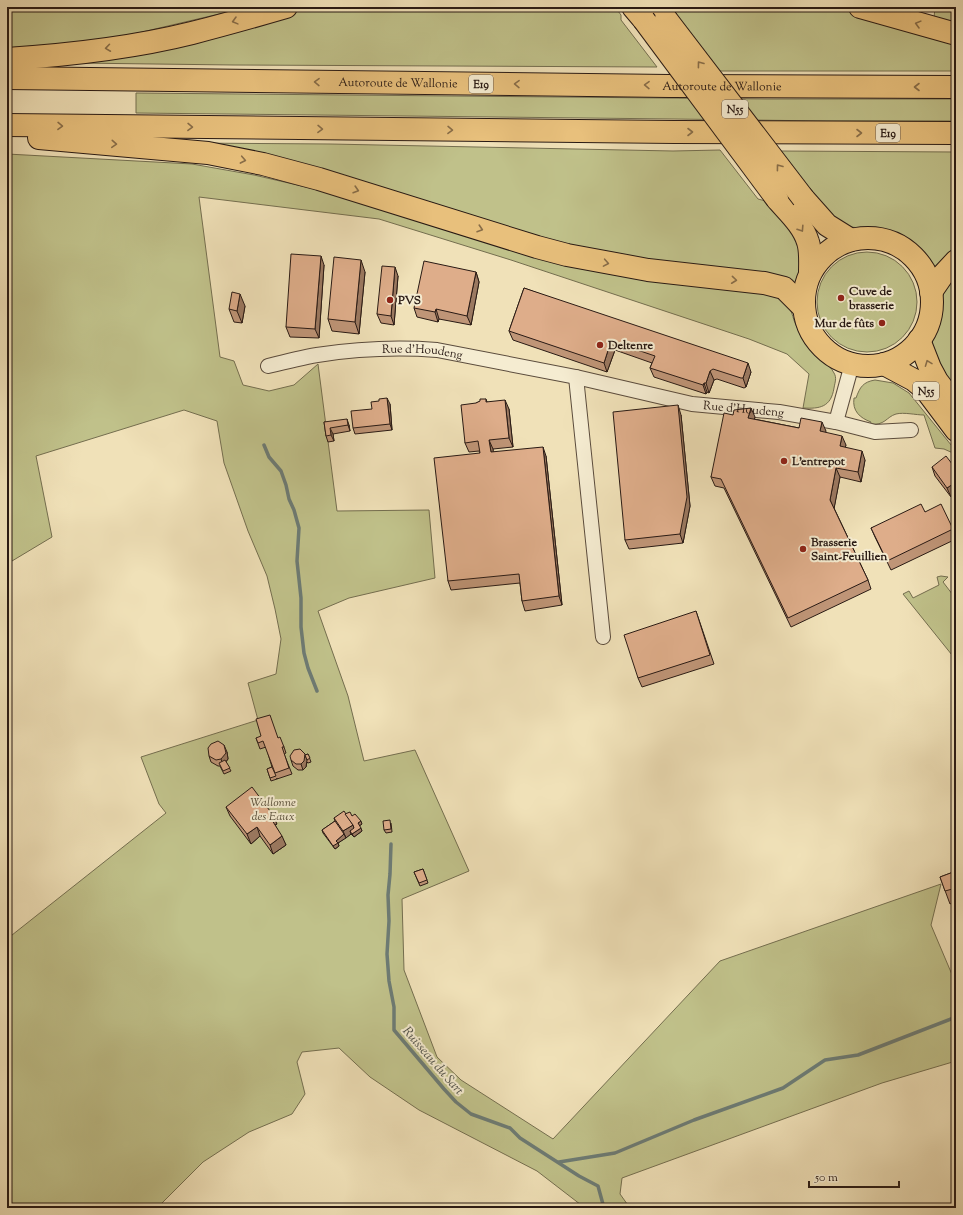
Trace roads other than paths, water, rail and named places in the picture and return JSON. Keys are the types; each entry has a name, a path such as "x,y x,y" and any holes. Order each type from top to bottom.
{"main road":[{"path":"7,59 134,44 191,33 286,7"},
{"path":"860,7 956,34"},
{"name":"N55","path":"650,13 803,198 827,225 851,240"},
{"name":"N55","path":"650,13 777,199 802,229 810,249 810,273 805,290 804,308 807,323 814,337 824,349 837,358 852,364 868,366 884,364 898,358 909,350 919,340 926,329 932,304 931,292 927,277 909,252 896,244 882,239 866,238 851,240 839,244 828,251 819,260 810,273"},
{"name":"Autoroute de Wallonie","path":"7,78 669,86 956,87"},
{"path":"7,127 43,139 208,153 263,164 319,179 567,255 648,270 764,283 784,288 804,308"},
{"name":"E19","path":"7,127 956,133"},
{"path":"931,292 942,276 956,261"},
{"name":"N55","path":"919,340 937,381 956,406"},
{"name":"N55","path":"884,364 914,380 926,390 956,430"}],"street":[{"name":"Rue d'Houdeng","path":"268,366 317,355 366,350 417,349 457,353 576,377 692,404 766,410 836,422 876,432 911,430"},
{"path":"836,422 852,364"},
{"path":"576,377 603,637"}],"waterway":[{"path":"264,445 269,457 281,471 299,528 297,561 301,598 301,627 304,653 317,691"},
{"name":"Ruisseau du Sart","path":"391,844 387,954 389,981 394,1007 394,1030 456,1102 471,1114 510,1128 520,1138 579,1176 598,1186 604,1208"},
{"path":"559,1162 615,1153 694,1120 783,1088 825,1060 858,1055 956,1017"}],"place":[{"name":"Cuve de brasserie","path":"841,298"},
{"name":"PVS","path":"390,300"},
{"name":"Mur de fûts","path":"882,323"},
{"name":"Deltenre","path":"600,345"},
{"name":"L'entrepot","path":"784,461"},
{"name":"Brasserie Saint-Feuillien","path":"803,549"}],"park label":[{"name":"Wallonne des Eaux","path":"273,809"}]}
